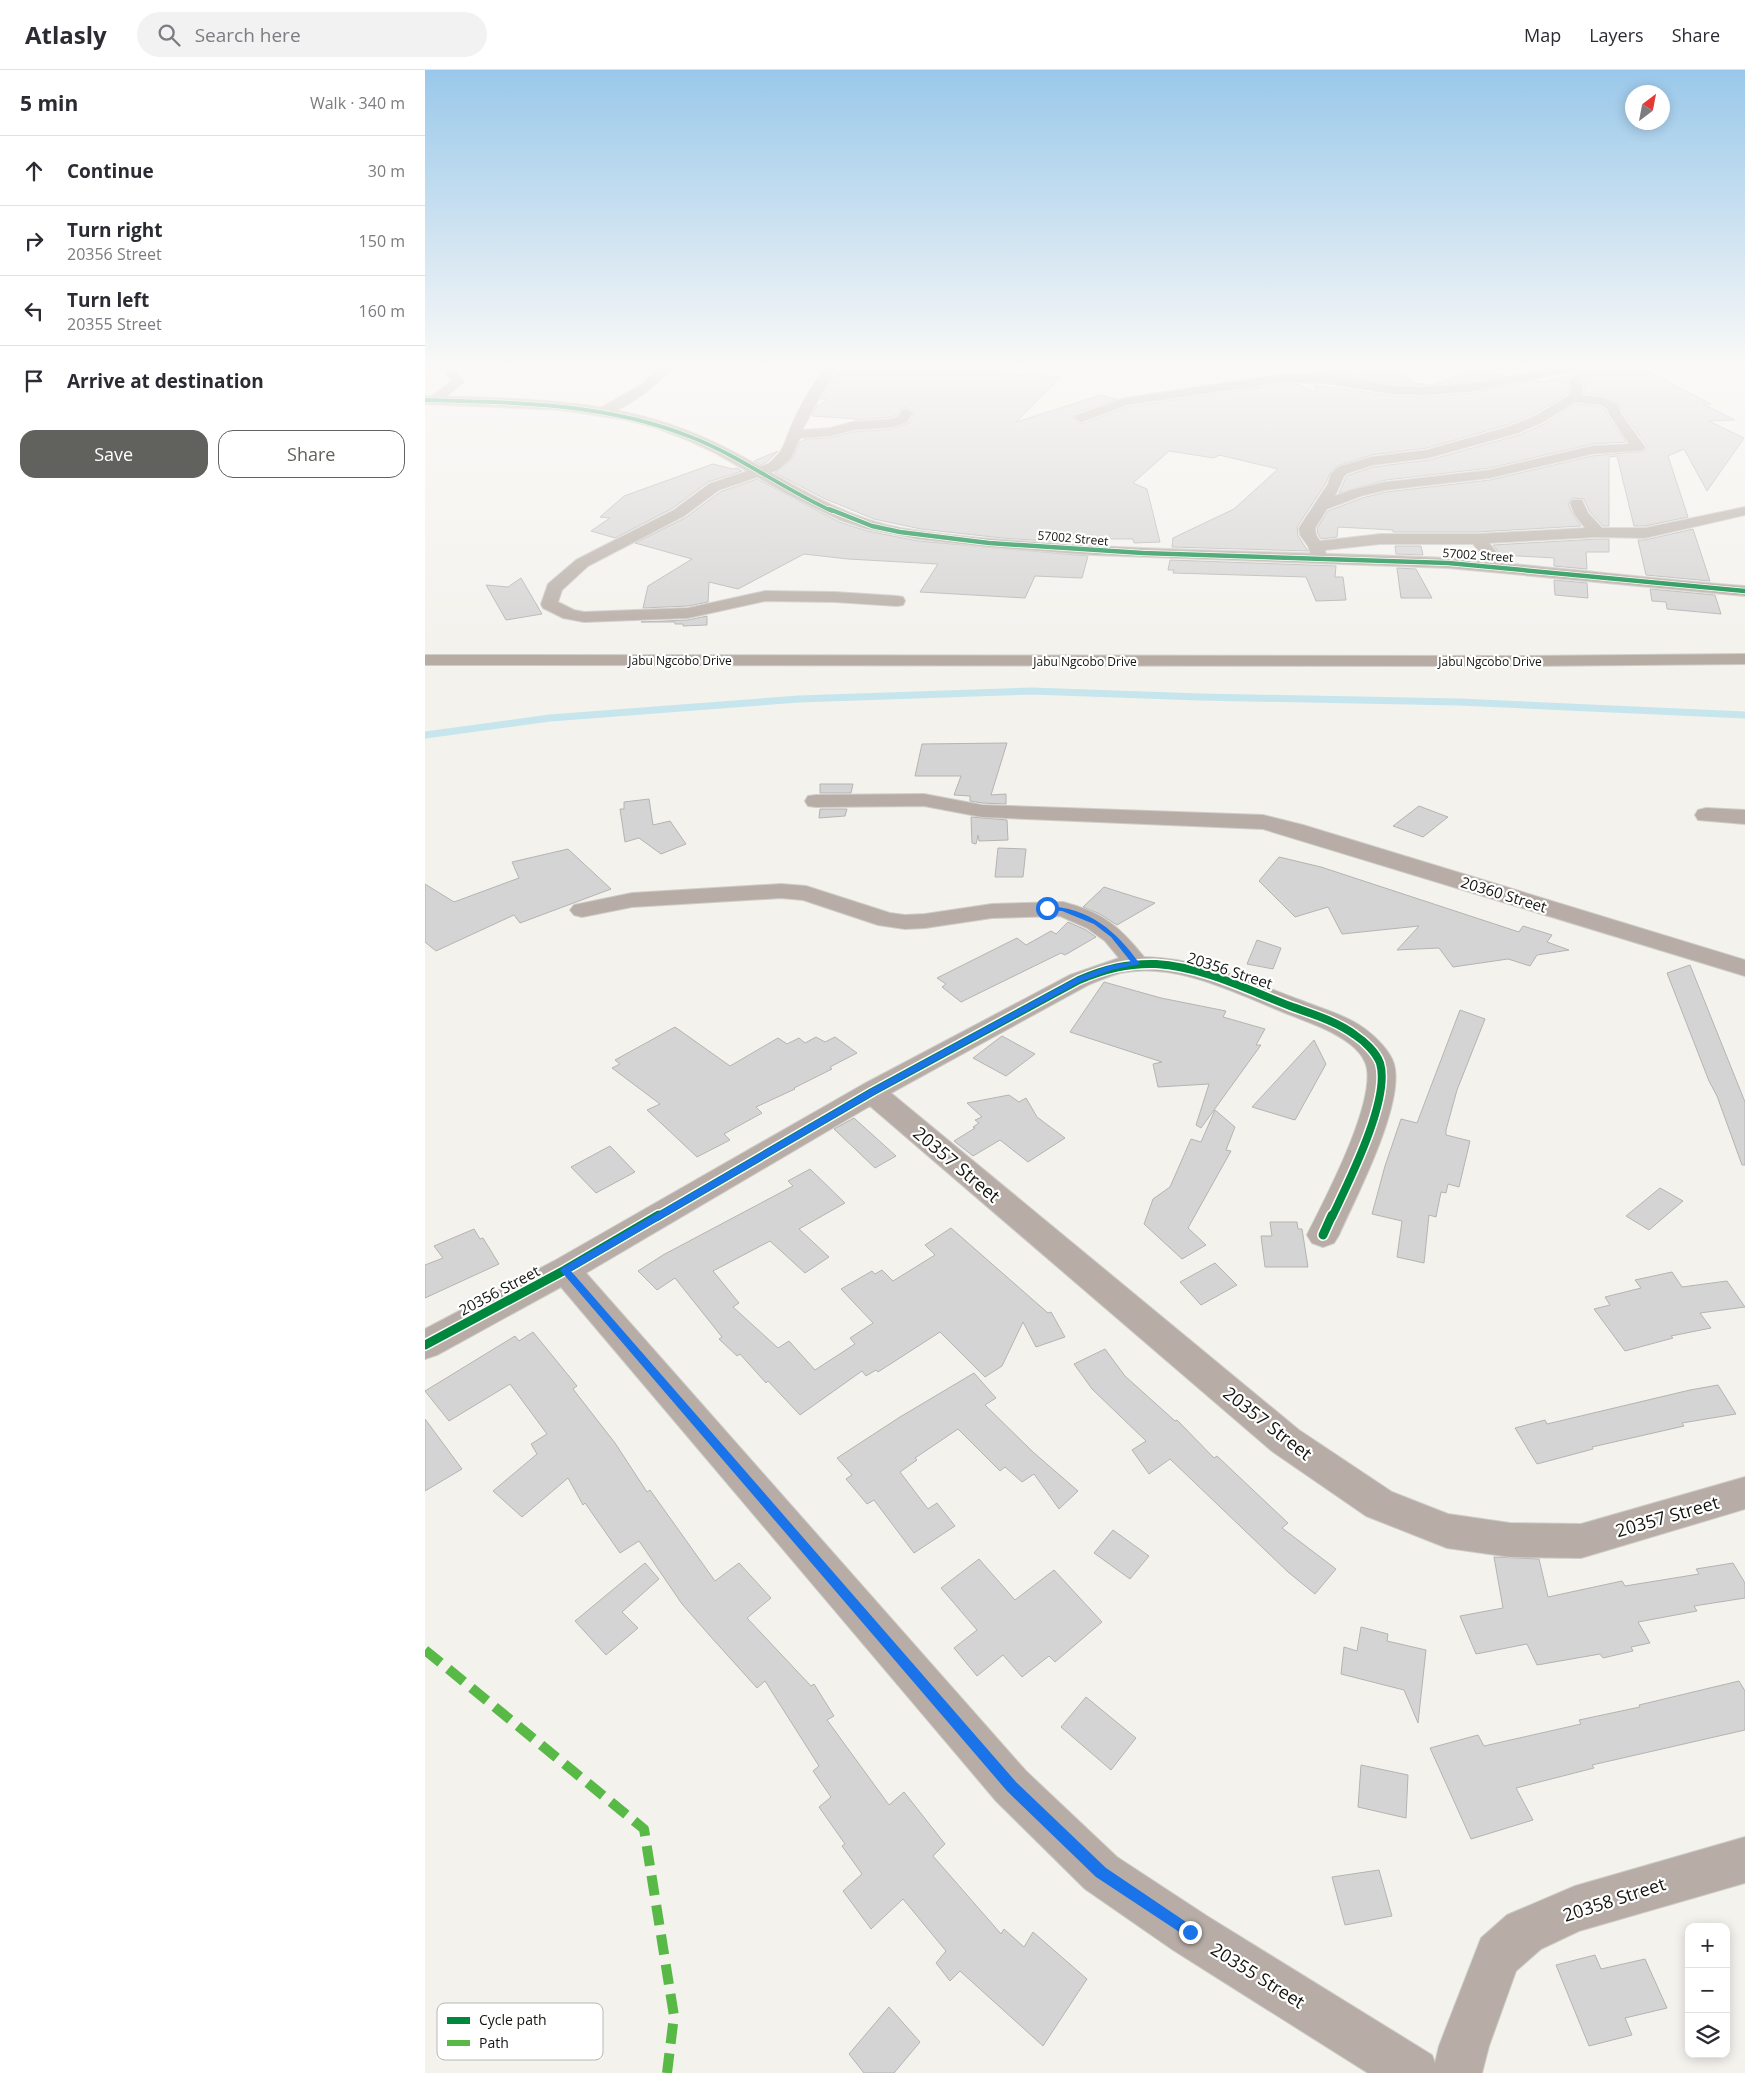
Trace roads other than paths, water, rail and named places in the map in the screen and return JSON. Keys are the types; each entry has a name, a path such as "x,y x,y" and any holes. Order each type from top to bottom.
{"street":[{"name":"57002 Street","path":"737,461 849,519 898,532 962,540 1119,553 1318,553 1497,567 1745,591"},
{"path":"780,461 773,467 714,487 679,513 582,563 554,588 549,604 569,614 584,617 688,612 765,596 835,597 897,602"},
{"path":"1370,461 1343,470 1338,474 1335,484 1323,506 1307,528 1308,535 1318,553 1380,539 1477,539 1598,532 1658,531 1745,511"},
{"path":"1323,506 1356,493 1386,486 1490,474 1543,461"},
{"path":"1577,503 1578,509 1584,518 1598,532"},
{"path":"1477,539 1494,559 1497,567"},
{"name":"Jabu Ngcobo Drive","path":"425,660 1516,661 1745,659"},
{"name":"20360 Street","path":"816,801 924,800 982,811 1263,822 1295,830 1745,968"},
{"path":"1706,814 1745,817"},
{"path":"582,910 633,900 781,891 806,893 887,920 905,922 925,922 992,911 1063,909 1096,923 1114,936 1137,964"},
{"name":"20356 Street","path":"425,1345 565,1270 872,1092 1079,980 1110,968 1137,964 1168,965 1198,971 1236,984 1335,1024 1357,1036 1380,1064 1382,1085 1373,1121 1323,1235"},
{"name":"20357 Street","path":"872,1092 1286,1441 1379,1504 1447,1531 1510,1540 1581,1541 1745,1493"},
{"name":"20355 Street","path":"565,1270 1011,1786 1101,1872 1190,1932 1414,2073"},
{"name":"20358 Street","path":"1457,2073 1463,2046 1498,1955 1524,1932 1575,1908 1745,1860"}],"waterway":[{"path":"1023,691 1031,691"},
{"path":"425,735 550,718 799,699 1031,691"},
{"path":"1031,691 1039,691"},
{"path":"1031,691 1200,697 1459,702 1745,715"}]}
